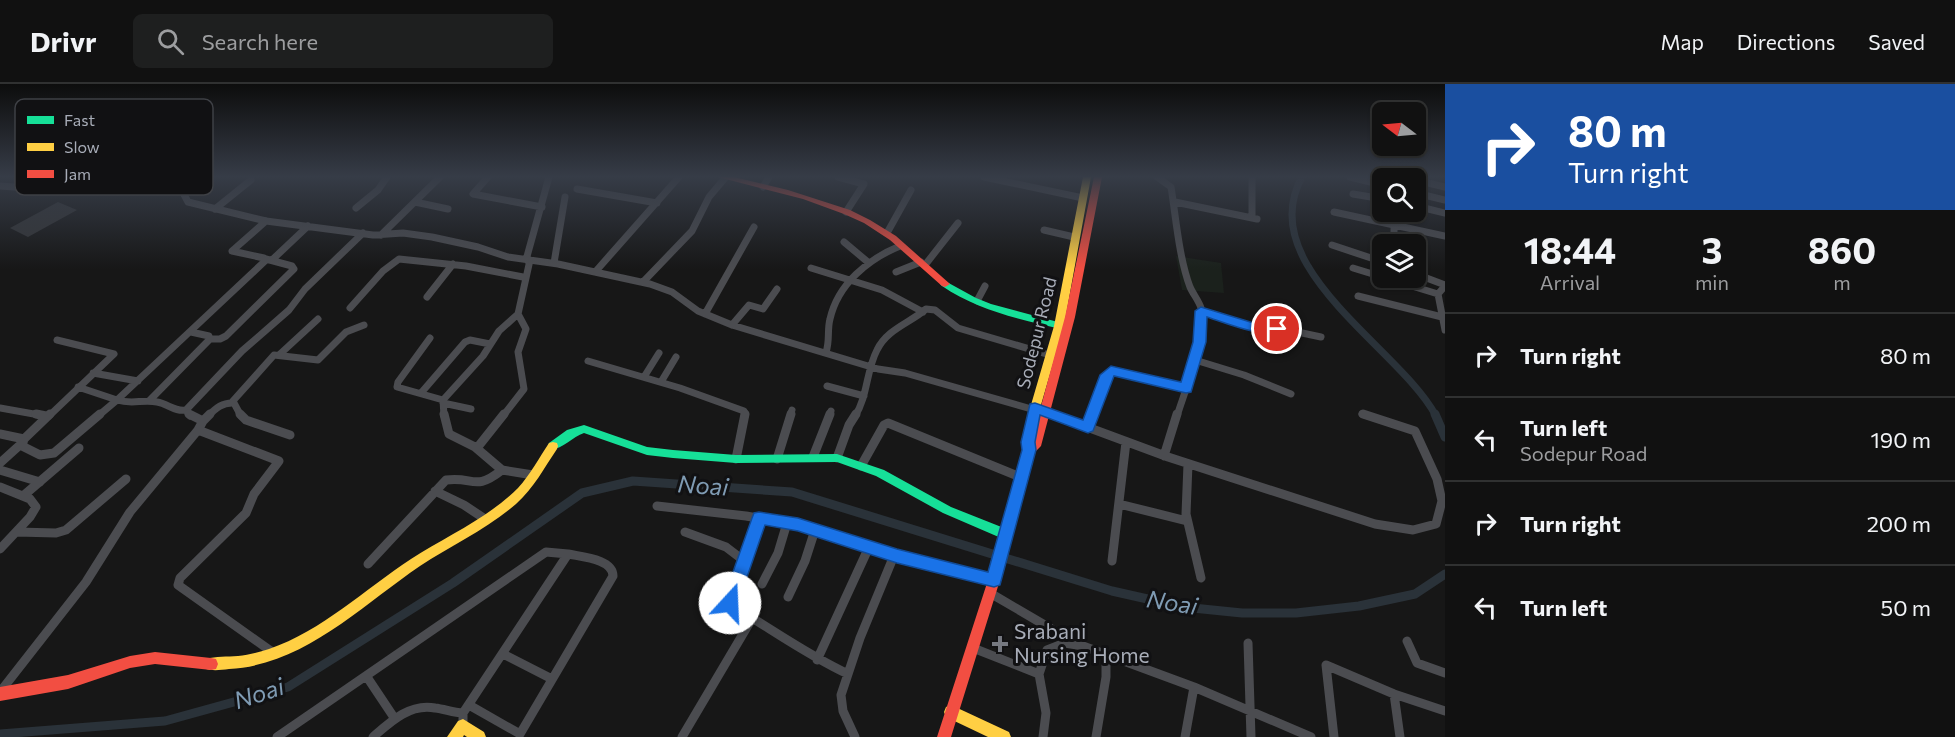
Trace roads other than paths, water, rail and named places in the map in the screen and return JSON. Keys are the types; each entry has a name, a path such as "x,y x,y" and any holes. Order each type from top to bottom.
{"street":[{"path":"210,207 266,221 381,235 403,233 432,237 478,247 508,257 596,271 643,282 672,292 705,314 732,325 873,366 905,372 1040,410 1164,456 1375,524 1409,531 1430,528 1439,518 1442,501 1437,479 1419,437 1412,428 1362,414"},
{"path":"381,235 409,207"},
{"path":"441,207 448,209"},
{"path":"533,475 502,470 477,448 449,434 446,429 443,401 518,314 522,298 523,277 542,207"},
{"path":"546,262 562,207"},
{"path":"596,271 652,207"},
{"path":"643,282 695,227 703,207"},
{"path":"834,207 886,234 948,286 966,297 1063,326"},
{"path":"846,212 849,207"},
{"path":"886,234 901,207"},
{"name":"Sodepur Road","path":"944,737 995,575 1029,450 1028,442 1040,410 1050,355 1063,326 1074,237 1081,207"},
{"path":"1040,410 1063,326 1091,207"},
{"path":"1164,456 1200,342 1201,311 1185,267 1176,207"},
{"path":"1202,207 1255,218 1254,207"},
{"path":"1426,208 1445,213"},
{"path":"1334,212 1445,236"},
{"path":"191,332 209,336 210,339 220,339 226,336 294,269 292,266 232,251 266,221"},
{"path":"896,272 923,264 958,223"},
{"path":"1394,225 1394,234"},
{"path":"0,434 23,441 40,455 54,453 117,400 308,226"},
{"path":"705,314 754,227"},
{"path":"1044,230 1074,237"},
{"path":"78,387 130,404 149,400 160,402 179,411 186,410 242,351 289,310 304,289 363,233"},
{"path":"844,242 869,263"},
{"path":"1332,245 1372,258"},
{"path":"826,352 831,340 829,321 843,290 869,263 887,250 900,246"},
{"path":"350,308 383,271 399,259 453,264 523,277"},
{"path":"426,297 453,264"},
{"path":"811,268 853,279 899,296 923,312"},
{"path":"1353,268 1438,294"},
{"path":"1426,278 1445,286 1438,294"},
{"path":"977,301 985,286"},
{"path":"732,325 749,305 764,309 777,289"},
{"path":"1438,294 1445,330"},
{"path":"1358,296 1442,317"},
{"path":"837,458 849,425 861,406 878,349 899,325 926,309 935,310 958,328 1050,355"},
{"path":"1201,311 1256,328 1288,330 1321,337"},
{"path":"477,448 524,389 518,352 526,329 518,314"},
{"path":"0,693 86,582 130,512 201,425 226,402 232,402 270,358 279,355 318,319"},
{"path":"279,355 318,360 346,332 364,325"},
{"path":"430,338 397,385 398,388 471,409"},
{"path":"149,400 210,339"},
{"path":"0,463 46,416 112,357 112,352 57,340"},
{"path":"421,393 465,342 470,340 490,344"},
{"path":"644,377 659,353"},
{"path":"661,382 676,357"},
{"path":"1195,360 1244,375 1292,394"},
{"path":"588,361 661,382 744,411 746,418 736,459"},
{"path":"1088,428 1107,375 1111,371 1186,388"},
{"path":"93,373 138,381"},
{"path":"826,386 864,396"},
{"path":"232,402 246,420 290,435"},
{"path":"0,408 46,416"},
{"path":"186,410 201,425 279,461 254,494 246,513 180,578 178,585 275,654"},
{"path":"777,459 792,410"},
{"path":"813,457 831,411"},
{"path":"861,466 884,425 888,423 1020,477"},
{"path":"0,693 68,682 130,662 155,658 194,664 229,664 263,659 275,654 308,638 351,611 413,564 485,519 522,491 556,442 571,433 584,429 624,445 648,451 736,459 837,458 880,472 947,510 1004,538"},
{"path":"1112,561 1126,442"},
{"path":"23,496 79,448"},
{"path":"1188,464 1185,499 1187,521 1201,578"},
{"path":"0,470 40,482"},
{"path":"368,564 446,480 484,484 502,470"},
{"path":"17,532 56,533 66,530 126,479"},
{"path":"0,487 30,499 36,507 30,518 0,549"},
{"path":"435,491 457,501 485,519"},
{"path":"1119,504 1187,521"},
{"path":"657,506 788,523 897,556 995,575"},
{"path":"759,518 730,603 817,660 848,674"},
{"path":"762,584 778,553 788,523"},
{"path":"788,597 806,561 814,530"},
{"path":"685,532 730,548 743,560"},
{"path":"817,660 869,547"},
{"path":"277,737 546,552 568,554 608,564 613,570 613,576 520,734 466,709 452,714 434,707 421,706 410,709 373,737"},
{"path":"454,737 463,726 466,709 568,554"},
{"path":"855,737 840,704 860,638 893,558 897,556"},
{"path":"990,593 1060,634 1065,643"},
{"path":"682,737 753,617"},
{"path":"1407,641 1417,663 1445,673"},
{"path":"1043,737 1046,713 1039,674 1042,658 1047,650 1065,643 1083,646 1194,687 1252,714 1311,737"},
{"path":"1248,643 1251,737"},
{"path":"973,648 1039,674"},
{"path":"503,654 552,679"},
{"path":"1096,737 1106,677 1106,655"},
{"path":"1335,737 1326,665 1394,694 1445,711"},
{"path":"367,677 395,719"},
{"path":"1185,737 1194,687"},
{"path":"1394,694 1400,737"},
{"path":"951,712 1004,737"},
{"path":"463,726 479,737"}],"waterway":[{"name":"Noai","path":"1293,207 1297,243 1313,275 1337,305 1418,390 1436,415"},
{"name":"Noai","path":"1436,415 1445,437"},
{"name":"Noai","path":"0,734 165,721 288,687 453,583 582,493 633,481 792,492 1112,591 1183,607 1242,613 1296,613 1359,606 1415,594 1445,574"}],"place":[{"name":"Srabani Nursing Home","path":"1000,644"}]}
